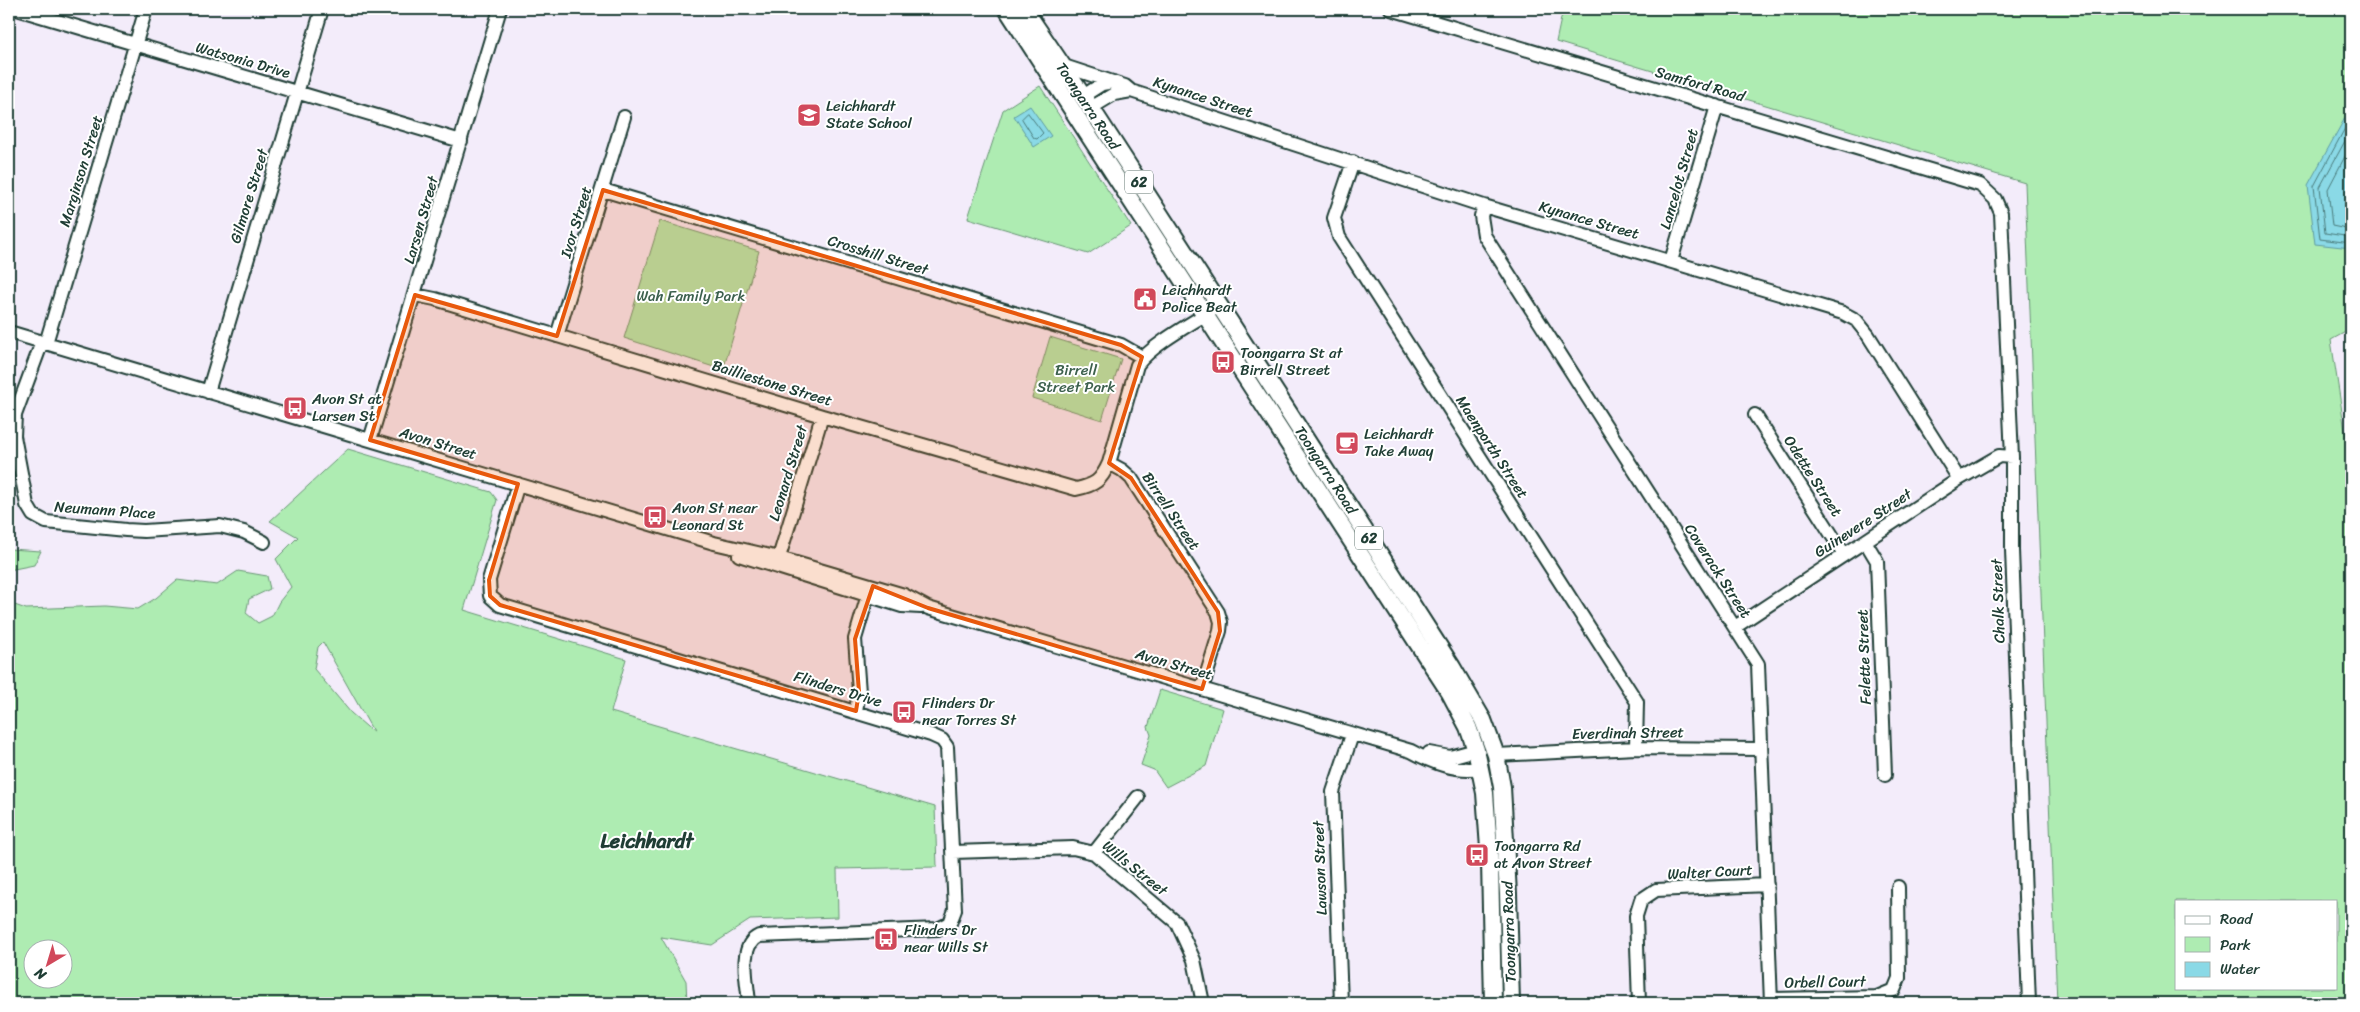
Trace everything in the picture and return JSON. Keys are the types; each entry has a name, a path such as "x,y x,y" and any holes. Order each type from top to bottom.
{"main road":[{"name":"Toongarra Road","path":"1007,9 1082,104"},
{"name":"Toongarra Road","path":"1024,9 1450,694 1468,727 1476,750 1485,793 1490,862 1493,1003"},
{"name":"Toongarra Road","path":"1212,311 1452,667 1483,720 1496,755 1502,787 1511,1003"},
{"path":"1476,750 1496,755"},
{"path":"1480,768 1496,755"}],"street":[{"name":"Watsonia Drive","path":"16,9 461,140"},
{"name":"Marginson Street","path":"44,343 146,9"},
{"name":"Gilmore Street","path":"208,392 322,9"},
{"name":"Larsen Street","path":"370,440 500,9"},
{"name":"Samford Road","path":"1390,9 1980,185 1995,199"},
{"name":"Kynance Street","path":"1061,66 1113,82 1131,91 1484,206 1843,313 1856,320 1868,335 1959,479"},
{"path":"1082,104 1102,84 1113,82"},
{"path":"1082,104 1131,91"},
{"name":"Lancelot Street","path":"1672,261 1717,106"},
{"name":"Ivor Street","path":"557,336 624,118"},
{"name":"Maenporth Street","path":"1353,162 1334,218 1339,237 1638,702 1636,748"},
{"name":"Crosshill Street","path":"603,190 1121,345 1142,357"},
{"name":"Chalk Street","path":"1995,199 2001,213 2012,456 2012,550 2029,1003"},
{"name":"Coverack Street","path":"1484,206 1481,216 1484,235 1758,664 1771,1001"},
{"name":"Bailliestone Street","path":"415,295 435,299 822,416 1076,490 1090,486 1102,477 1108,463"},
{"path":"1108,463 1137,365 1142,357 1212,311"},
{"name":"Avon Street","path":"9,332 714,543 750,560 778,563 870,591 902,606 928,608 1412,751 1450,756 1476,750"},
{"name":"Neumann Place","path":"44,343 14,422 14,436 27,504 33,515 46,522 135,531 220,526 244,532 264,542"},
{"name":"Odette Street","path":"1755,415 1844,554"},
{"name":"Leonard Street","path":"778,563 822,416"},
{"name":"Guinevere Street","path":"1735,627 1959,479 2000,456 2012,456"},
{"name":"Birrell Street","path":"1108,463 1122,470 1131,478 1218,612 1221,622 1220,631 1202,689"},
{"name":"Flinders Drive","path":"518,484 489,580 490,596 500,605 937,736 945,743 949,756 955,915 947,926 938,929 760,936 752,940 747,949 748,1003"},
{"name":"Felette Street","path":"1865,541 1877,561 1886,774"},
{"path":"856,711 859,692 855,639 870,591"},
{"name":"Lawson Street","path":"1341,1003 1333,792 1352,734"},
{"name":"Everdinah Street","path":"1496,755 1636,748 1762,749"},
{"name":"Avon Street","path":"1412,751 1452,768 1466,770 1480,768"},
{"path":"1094,853 1138,797"},
{"name":"Wills Street","path":"953,852 1073,848 1094,853 1177,923 1194,960 1203,1003"},
{"name":"Walter Court","path":"1639,1003 1636,916 1641,900 1656,890 1767,886"},
{"name":"Orbell Court","path":"1771,1001 1877,997 1894,990 1899,978 1898,887"}],"highlighted area":[{"path":"603,190 1121,345 1142,357 1109,463 1131,478 1218,612 1220,631 1202,689 928,608 873,586 855,639 859,692 856,711 500,605 490,596 489,580 518,484 370,440 415,295 557,336"}],"green space":[{"path":"1563,9 2351,9 2351,329 2331,340 2351,470 2351,1003 2057,1003 2025,183 1556,42"},
{"path":"1040,86 1131,226 1088,254 968,218 1003,110"},
{"name":"Wah Family Park","path":"660,221 759,251 723,370 624,338"},
{"name":"Birrell Street Park","path":"1050,337 1121,359 1102,420 1032,398"},
{"path":"348,449 491,492 497,500 464,610 626,659 611,712 935,807 937,867 837,869 838,917 750,920 712,945 661,937 686,981 687,1003 9,1003 9,603 26,609 104,606 138,609 156,598 177,580 217,585 238,571 267,576 270,589 249,599 246,613 258,623 272,616 279,602 291,587 276,559 298,537 270,521","holes":["323,642 374,733 351,713 314,669 318,647"]},
{"path":"9,549 41,551 34,565 9,570"},
{"path":"1160,690 1223,709 1206,766 1166,787 1154,770 1141,765 1151,735 1148,727"}],"water":[{"path":"1030,106 1051,136 1034,147 1014,116"},
{"path":"2351,107 2351,248 2315,244 2308,185"}],"place":[{"name":"Leichhardt State School","path":"809,115"},
{"name":"Leichhardt Police Beat","path":"1145,299"},
{"name":"Toongarra St at Birrell Street","path":"1223,362"},
{"name":"Avon St at Larsen St","path":"295,408"},
{"name":"Leichhardt Take Away","path":"1347,443"},
{"name":"Avon St near Leonard St","path":"655,517"},
{"name":"Flinders Dr near Torres St","path":"904,712"},
{"name":"Toongarra Rd at Avon Street","path":"1477,855"},
{"name":"Flinders Dr near Wills St","path":"886,939"}],"district":[{"name":"Leichhardt","path":"647,841"}]}
